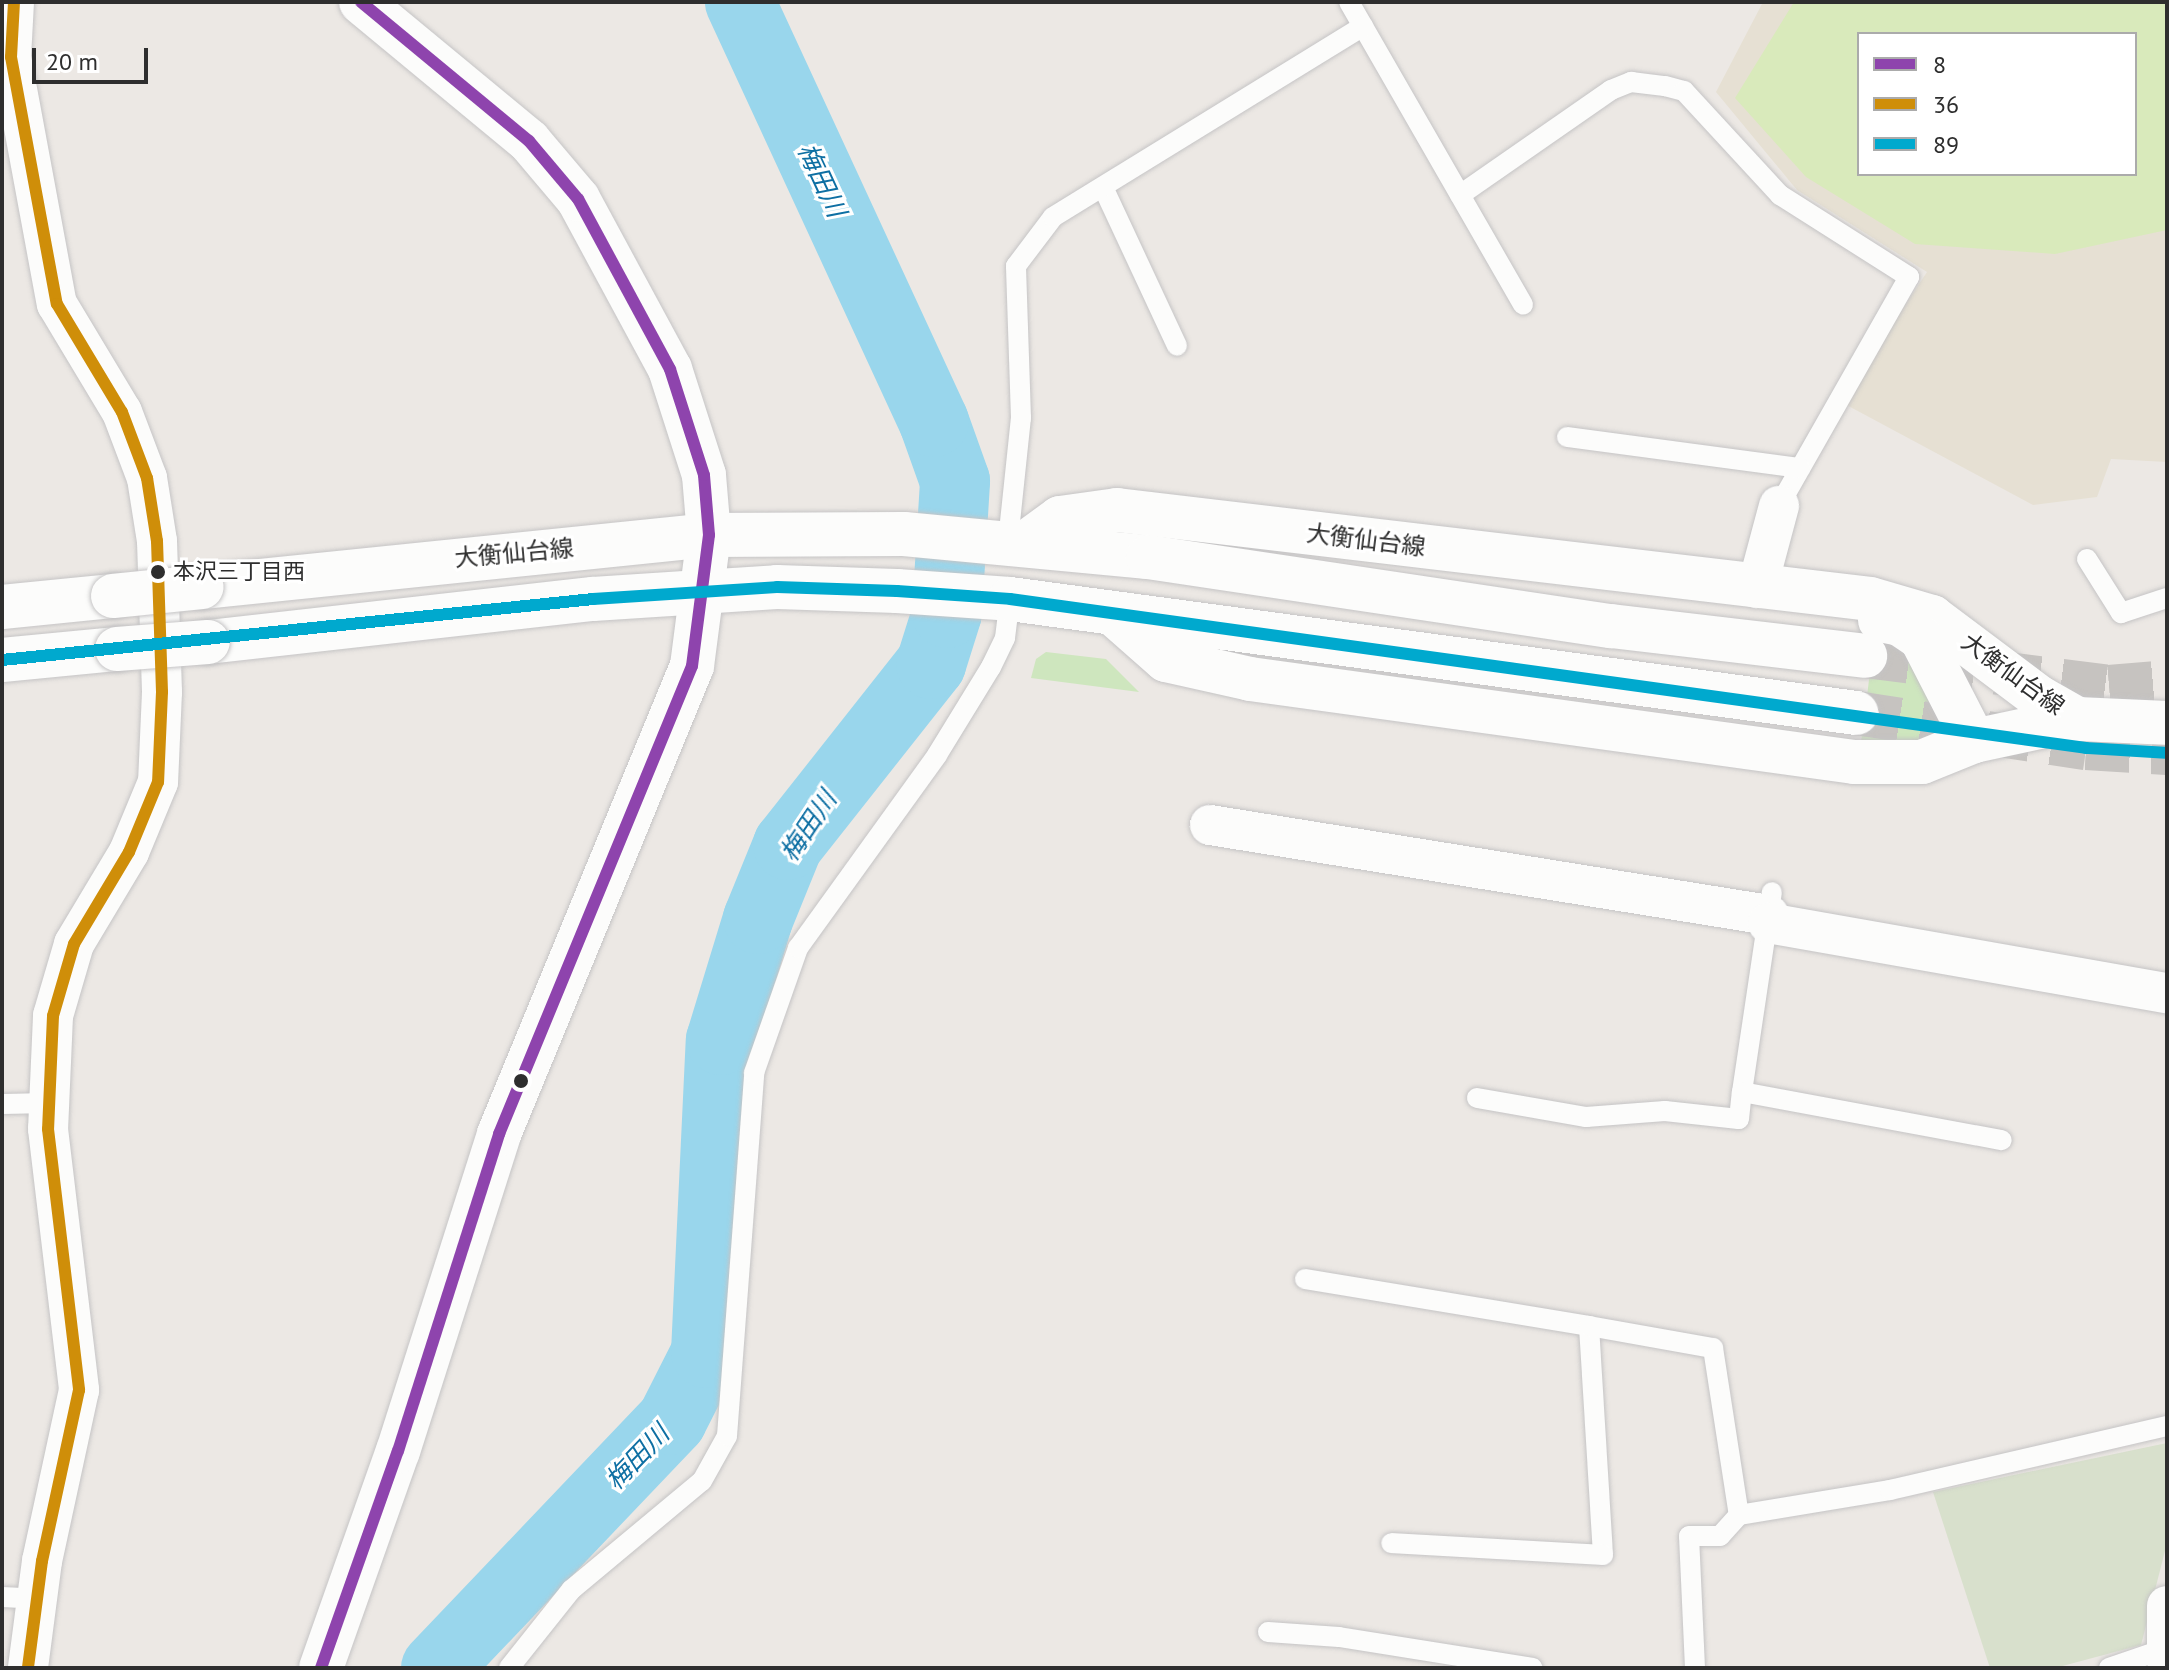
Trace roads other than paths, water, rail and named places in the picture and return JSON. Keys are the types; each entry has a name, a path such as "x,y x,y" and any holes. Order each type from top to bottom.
{"main road":[{"path":"321,1668 398,1451 499,1134 692,666 705,592 709,535 704,475 670,369 578,199 529,141 361,2"},
{"name":"大衡仙台線","path":"1007,541 1060,518 1117,510 1870,599 1932,617 2040,698 2077,719"},
{"name":"大衡仙台線","path":"2,607 709,535 904,534 1007,541 1611,626 1865,656"},
{"path":"2,660 208,642 427,614 777,587 996,598 1117,617 1856,713"},
{"path":"1757,588 1755,603 1900,624 1921,638 1981,740"},
{"name":"大衡仙台線","path":"1117,617 1166,660 1250,679 1854,762 1922,762 1981,740 2077,719"},
{"path":"1932,617 1981,740"},
{"path":"2077,719 2167,723"}],"street":[{"path":"14,2 11,57 57,304 122,412 147,478 157,541 162,692 158,782 129,852 74,944 61,978 53,1016 49,1103 79,1390 20,1598 28,1668"},
{"path":"1757,588 1779,506"},
{"path":"1210,825 1770,910 2167,993"},
{"path":"2167,1606 2167,1659"}],"lane":[{"path":"1349,2 1523,304"},
{"path":"1007,541 1021,418 1016,266 1053,217 1363,26"},
{"path":"1460,195 1611,90 1631,82 1684,91 1780,195 1909,277 1779,506"},
{"path":"1103,187 1177,346"},
{"path":"1567,437 1800,468"},
{"path":"2087,559 2121,613 2167,598"},
{"path":"509,1668 571,1590 702,1481 727,1436 754,1073 798,948 937,755 991,667 1005,638 996,598"},
{"path":"1477,1098 1586,1117 1665,1111 1739,1119 1770,910"},
{"path":"1742,1092 2002,1140"},
{"path":"2,1104 49,1103"},
{"path":"1305,1279 1713,1348 1739,1515"},
{"path":"1391,1543 1603,1555 1589,1326"},
{"path":"1695,1668 1689,1536 1720,1536 1739,1515 1890,1490 2167,1426"},
{"path":"1268,1632 1339,1637 1533,1668"},
{"path":"2109,1668 2167,1648"}],"waterway":[{"name":"梅田川","path":"436,1668 672,1420 706,1353 721,1040 758,919 788,845 931,664 947,613 955,481 934,422 740,2"}],"tunnel":[{"path":"1865,656 2109,687 2167,682"},
{"path":"1856,713 2086,748 2167,753"}],"place":[{"name":"本沢三丁目西","path":"158,572"}]}
